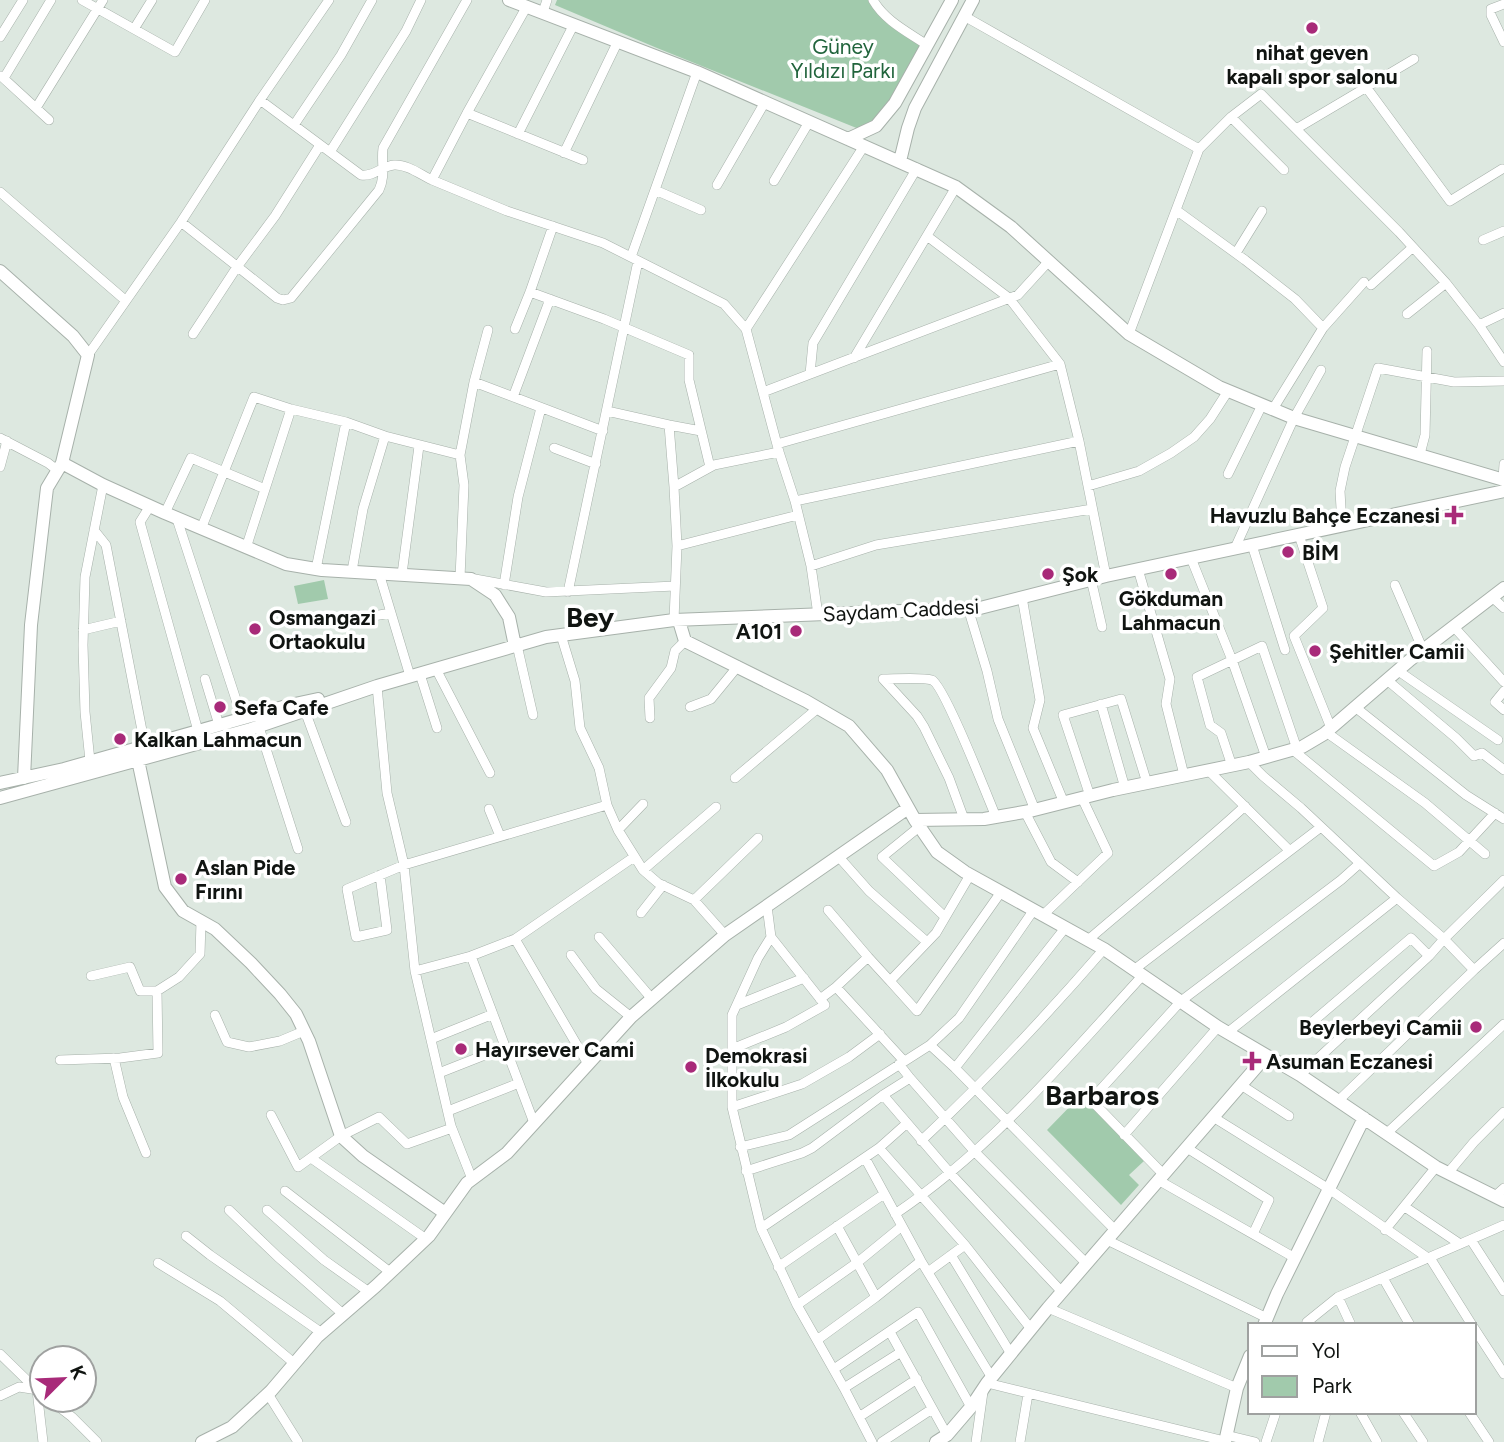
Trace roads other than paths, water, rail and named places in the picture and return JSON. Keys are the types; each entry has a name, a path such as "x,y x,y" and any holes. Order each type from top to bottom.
{"main road":[{"path":"509,0 527,6 545,6 574,24 697,72 956,187 1012,227 1129,334 1228,391 1294,418 1504,479"},
{"path":"848,139 876,126 895,103 953,0"},
{"path":"900,161 915,108 973,0"},
{"path":"0,271 73,336 88,355 59,466 47,488 31,625 24,778"},
{"path":"59,466 286,564 316,569 466,578 495,595 509,617 516,646"},
{"name":"Saydam Caddesi","path":"377,686 561,635 677,620 980,608 1091,579 1504,491"},
{"path":"917,824 1030,811 1249,762 1295,749 1329,730 1397,670 1504,589"},
{"path":"677,620 685,641 849,726 887,769 917,824 937,852 970,875 1104,949 1223,1030 1300,1075 1442,1170 1501,1195"},
{"path":"0,783 90,761 290,705 377,686"},
{"path":"0,798 259,727 377,686"},
{"path":"138,760 165,887 183,911 215,929 281,994 296,1014 309,1041 341,1136 363,1156 445,1213"},
{"path":"202,1442 222,1438 268,1394 321,1333 426,1239 467,1183 507,1153 631,1017 725,935 908,808"},
{"path":"942,1438 971,1407 1048,1308 1266,1056"},
{"path":"1265,1322 1364,1118"},
{"path":"1225,1439 1237,1388 1248,1361"}],"street":[{"path":"0,37 23,0"},
{"path":"49,120 2,77 51,0"},
{"path":"82,0 101,4 134,29 175,52 205,0"},
{"path":"134,29 152,0"},
{"path":"88,355 181,222 329,0"},
{"path":"294,125 341,55 372,0"},
{"path":"330,152 406,31 421,0"},
{"path":"181,222 276,298 291,298 382,185 383,148 467,0"},
{"path":"873,0 889,20 927,45"},
{"path":"36,108 101,4"},
{"path":"1504,4 1491,9 1491,15 1504,42"},
{"path":"432,180 527,6"},
{"path":"964,16 1199,149"},
{"path":"518,134 574,24"},
{"path":"564,153 618,41"},
{"path":"1296,129 1414,59"},
{"path":"568,592 624,327 634,259 655,190 697,72"},
{"path":"1366,87 1450,201 1502,169"},
{"path":"1129,334 1199,149 1231,117 1261,93 1446,283 1504,362"},
{"path":"260,100 364,176 399,165 508,211 603,243 724,304 746,329 795,500 811,566 818,615"},
{"path":"717,185 765,102"},
{"path":"467,113 583,160"},
{"path":"1231,117 1284,170"},
{"path":"774,181 809,122"},
{"path":"193,334 237,267 275,216 320,145"},
{"path":"746,329 864,146"},
{"path":"810,374 813,343 917,168"},
{"path":"854,358 956,187"},
{"path":"655,190 701,210"},
{"path":"0,192 125,300"},
{"path":"1176,210 1295,299 1323,328"},
{"path":"1236,253 1262,211"},
{"path":"514,329 553,226"},
{"path":"1483,240 1504,231"},
{"path":"927,236 1009,298 1059,364 1079,441 1106,576"},
{"path":"1228,474 1267,407 1323,328 1367,284 1413,247"},
{"path":"763,393 1018,295 1049,261"},
{"path":"1407,314 1446,283"},
{"path":"530,292 689,355 689,380 710,467"},
{"path":"513,397 550,299"},
{"path":"1479,325 1504,313"},
{"path":"488,330 460,455 464,485 466,578 546,592 675,586"},
{"path":"1419,454 1425,435 1427,351"},
{"path":"674,487 710,467 1059,364"},
{"path":"1342,525 1340,491 1345,467 1378,368 1454,382 1504,381"},
{"path":"1235,548 1294,418 1321,370"},
{"path":"474,383 603,431"},
{"path":"1088,486 1139,471 1171,453 1194,437 1210,419 1228,391"},
{"path":"201,529 254,397 291,410 346,422 419,446 460,455"},
{"path":"504,585 519,497 541,408"},
{"path":"246,548 291,410"},
{"path":"607,411 701,430"},
{"path":"316,569 346,422"},
{"path":"669,425 677,546 677,620"},
{"path":"352,571 363,509 385,436"},
{"path":"0,467 4,440 59,466"},
{"path":"795,500 1079,441"},
{"path":"402,574 419,446"},
{"path":"554,448 596,464"},
{"path":"165,513 191,458 265,489"},
{"path":"1504,464 1504,479"},
{"path":"90,761 85,712 85,577 103,485"},
{"path":"150,506 140,522 198,731"},
{"path":"811,566 876,545 1092,509"},
{"path":"677,546 798,515"},
{"path":"177,519 242,718"},
{"path":"94,530 106,545 145,746"},
{"path":"1299,535 1323,608 1294,636 1329,730 1425,803 1485,854"},
{"path":"1252,545 1285,650"},
{"path":"1191,558 1232,660 1266,757"},
{"path":"1138,569 1170,678 1166,704 1184,775"},
{"path":"379,573 391,613 437,728"},
{"path":"1091,579 1102,627"},
{"path":"1395,584 1423,650"},
{"path":"1022,597 1040,700 1033,728 1064,803"},
{"path":"1492,597 1504,608"},
{"path":"968,608 998,719 1030,811 1051,862 1078,882"},
{"path":"338,622 391,613"},
{"path":"83,630 121,621"},
{"path":"1454,627 1504,682"},
{"path":"561,635 575,681 580,728 598,768 607,805 618,830 643,870 663,885 694,900 725,935"},
{"path":"650,718 649,698 671,668 675,651 685,641"},
{"path":"516,646 533,715"},
{"path":"1231,765 1221,733 1210,725 1197,677 1262,646 1295,749 1434,866 1459,852 1495,813"},
{"path":"690,707 712,699 737,666"},
{"path":"436,669 490,773"},
{"path":"1397,670 1498,740"},
{"path":"205,679 219,725"},
{"path":"964,819 949,778 924,727 883,679 928,680 936,683 949,706 996,817"},
{"path":"1387,680 1474,756 1482,753 1504,770"},
{"path":"377,686 387,793 404,865 415,971 452,1128 472,1179"},
{"path":"1504,691 1495,702 1504,710"},
{"path":"740,1147 789,1135 930,1045 959,1017 1038,913 1078,882 1108,853 1086,797 1063,715 1121,699 1147,783"},
{"path":"1101,704 1125,788"},
{"path":"1355,707 1466,795 1504,819"},
{"path":"735,778 818,708"},
{"path":"305,711 346,822"},
{"path":"259,727 298,849"},
{"path":"1249,762 1444,939 1474,970"},
{"path":"1208,771 1289,850"},
{"path":"618,830 643,804"},
{"path":"380,874 387,930 356,937 347,889 380,874 404,865 607,805"},
{"path":"1088,940 1198,849 1245,806"},
{"path":"643,870 716,807"},
{"path":"489,809 500,836"},
{"path":"917,824 881,856 945,917"},
{"path":"895,1214 950,1173 1007,1122 1139,972 1321,827"},
{"path":"694,900 758,838"},
{"path":"838,856 869,891 927,942"},
{"path":"415,971 471,956 514,939 634,857"},
{"path":"1295,1258 1161,1177 1091,1100 1181,1001 1360,863"},
{"path":"890,981 936,933 970,875"},
{"path":"1300,1075 1429,956 1504,880"},
{"path":"641,913 663,885"},
{"path":"828,910 917,1011 1001,892"},
{"path":"1124,1135 1223,1030 1397,898"},
{"path":"732,1049 786,1027 825,1005 771,937 767,906"},
{"path":"91,976 130,967 140,991 157,991 179,977 200,954 201,922"},
{"path":"955,1068 1065,928"},
{"path":"599,937 652,999"},
{"path":"771,937 758,958 732,1015 732,1107 761,1228 797,1304 872,1442"},
{"path":"1310,1024 1411,937 1429,956"},
{"path":"514,939 588,1064"},
{"path":"1339,1100 1504,943"},
{"path":"921,1141 975,1090 1104,949"},
{"path":"570,955 596,989 631,1017"},
{"path":"471,956 534,1123"},
{"path":"820,999 867,957"},
{"path":"737,1004 804,978"},
{"path":"836,987 880,1034 902,1063 909,1078 975,1152 1087,1264"},
{"path":"61,1060 114,1058 158,1052 157,991"},
{"path":"431,1039 493,1014"},
{"path":"215,1015 227,1042 249,1047 280,1041 304,1031"},
{"path":"1387,1133 1504,1024"},
{"path":"732,1107 802,1084 849,1057 880,1034"},
{"path":"930,1045 1007,1122 1112,1236 1265,1322"},
{"path":"439,1073 505,1047"},
{"path":"114,1058 123,1097 146,1153"},
{"path":"746,1171 812,1148 909,1078"},
{"path":"448,1111 519,1083"},
{"path":"1241,1085 1289,1116"},
{"path":"883,1095 950,1173 1062,1292"},
{"path":"1385,1230 1442,1170 1504,1112"},
{"path":"271,1115 298,1167 341,1136 379,1116 407,1144 452,1128"},
{"path":"1213,1117 1329,1189 1429,1258 1471,1323"},
{"path":"761,1228 879,1148 906,1124"},
{"path":"879,1148 965,1245 1031,1329"},
{"path":"1187,1148 1269,1200 1253,1234"},
{"path":"311,1158 426,1239"},
{"path":"864,1158 987,1384 976,1442"},
{"path":"285,1191 390,1272"},
{"path":"778,1267 884,1194"},
{"path":"1405,1207 1460,1244"},
{"path":"229,1210 343,1314"},
{"path":"267,1210 324,1260 369,1292"},
{"path":"1308,1323 1338,1297 1504,1225"},
{"path":"837,1226 876,1297"},
{"path":"797,1304 858,1262 902,1226"},
{"path":"186,1236 321,1333"},
{"path":"1471,1240 1504,1291"},
{"path":"928,1272 965,1245"},
{"path":"951,1255 1011,1354"},
{"path":"817,1340 921,1261"},
{"path":"159,1264 220,1301 295,1363"},
{"path":"1384,1278 1409,1323"},
{"path":"1338,1297 1350,1323"},
{"path":"1048,1308 1237,1388"},
{"path":"834,1369 918,1312 971,1407"},
{"path":"1476,1331 1504,1374"},
{"path":"890,1332 932,1409 942,1438"},
{"path":"844,1388 901,1352"},
{"path":"0,1354 28,1381"},
{"path":"859,1417 917,1380"},
{"path":"987,1384 1225,1439 1255,1442"},
{"path":"0,1396 19,1387 28,1389"},
{"path":"268,1394 298,1442"},
{"path":"1020,1442 1028,1394"},
{"path":"882,1442 932,1409"},
{"path":"41,1414 43,1442"},
{"path":"68,1414 97,1442"},
{"path":"1266,1442 1275,1414"},
{"path":"1318,1442 1325,1414"},
{"path":"1361,1414 1377,1442"},
{"path":"1404,1414 1423,1442"},
{"path":"1470,1414 1489,1442"}],"place":[{"name":"nihat geven kapalı spor salonu","path":"1312,28"},
{"name":"Havuzlu Bahçe Eczanesi","path":"1454,515"},
{"name":"BİM","path":"1288,552"},
{"name":"Şok","path":"1048,574"},
{"name":"Gökduman Lahmacun","path":"1171,574"},
{"name":"Osmangazi Ortaokulu","path":"255,629"},
{"name":"A101","path":"796,631"},
{"name":"Şehitler Camii","path":"1315,651"},
{"name":"Sefa Cafe","path":"220,707"},
{"name":"Kalkan Lahmacun","path":"120,739"},
{"name":"Aslan Pide Fırını","path":"181,879"},
{"name":"Beylerbeyi Camii","path":"1476,1027"},
{"name":"Hayırsever Cami","path":"461,1049"},
{"name":"Asuman Eczanesi","path":"1252,1061"},
{"name":"Demokrasi İlkokulu","path":"691,1067"}],"district":[{"name":"Bey","path":"590,617"},
{"name":"Barbaros","path":"1102,1095"}],"park label":[{"name":"Güney Yıldızı Parkı","path":"843,58"}]}
